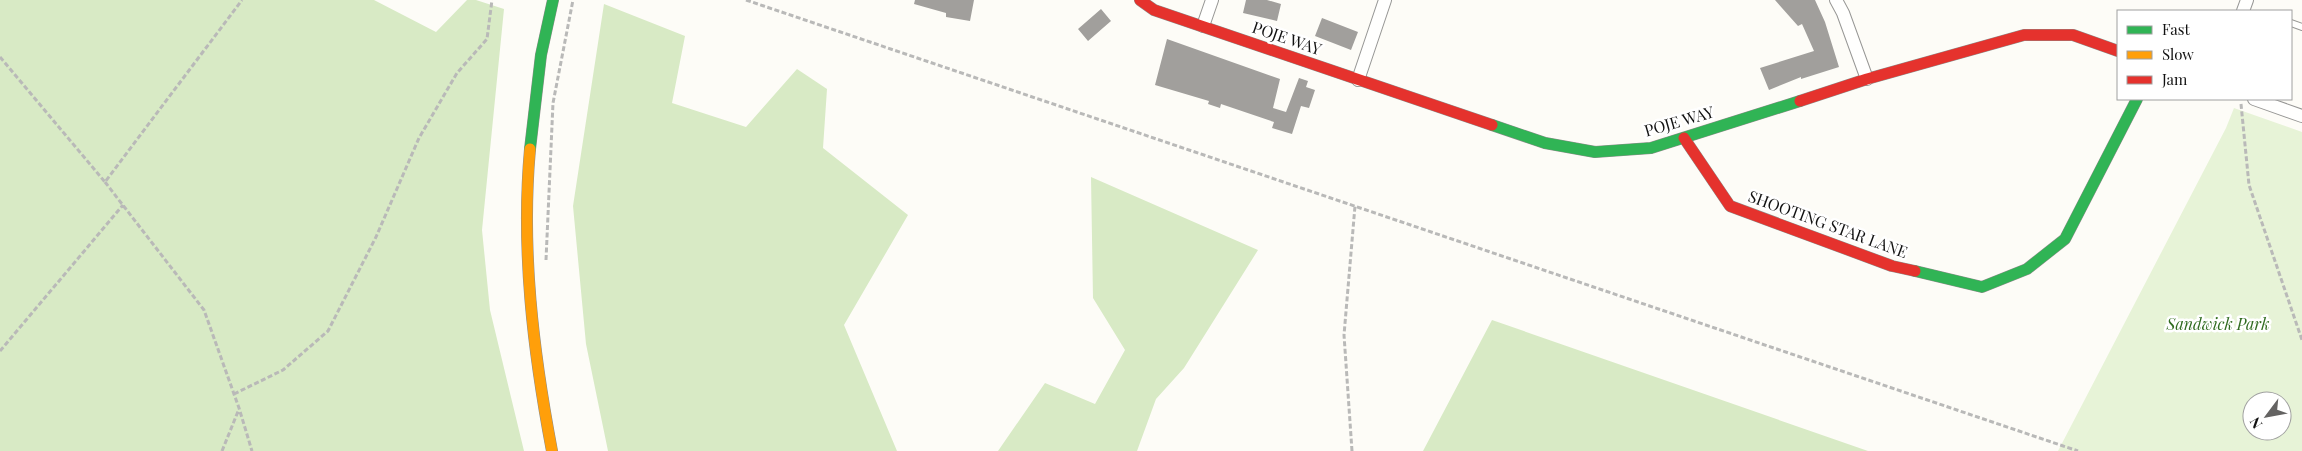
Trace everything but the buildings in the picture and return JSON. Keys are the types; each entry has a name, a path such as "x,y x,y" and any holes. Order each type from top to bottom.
{"street":[{"path":"552,451 540,398 528,297 526,206 533,113 553,0"},
{"name":"POJE WAY","path":"1140,0 1154,10 1545,143 1595,152 1651,148 1867,79 2024,35 2073,35 2117,51"},
{"path":"1203,26 1212,0"},
{"path":"1358,80 1385,0"},
{"path":"1836,0 1843,13 1867,79"},
{"name":"SHOOTING STAR LANE","path":"1684,138 1730,206 1892,266 1982,287 2027,269 2065,239 2136,100"},
{"path":"2257,100 2302,116"}],"path":[{"path":"105,182 242,0"},
{"path":"234,394 282,370 328,331 376,237 419,138 457,73 487,39 492,0"},
{"path":"546,268 553,103 574,0"},
{"path":"746,0 2078,451"},
{"path":"0,57 105,182 204,310 239,408 252,451"},
{"path":"2241,100 2249,185 2302,340"},
{"path":"0,350 123,205"},
{"path":"1352,451 1344,335 1354,206"},
{"path":"222,451 239,408"}],"green space":[{"path":"0,0 374,0 436,32 467,0 476,0 504,9 482,230 490,310 524,451 0,451"},
{"path":"604,4 685,36 672,103 746,127 797,69 827,89 823,148 908,215 844,325 897,451 608,451 586,344 573,206"},
{"name":"Sandwick Park","path":"2234,108 2302,132 2302,451 2058,451 2226,128"},
{"path":"1091,177 1258,250 1184,368 1156,399 1137,451 998,451 1045,383 1095,404 1125,350 1093,298"},
{"path":"1492,320 1868,451 1423,451"}],"traffic: fast":[{"path":"530,149 541,55 553,0"},
{"path":"1915,271 1982,287 2027,269 2065,239 2136,100"},
{"path":"1492,125 1545,143 1595,152 1651,148 1800,101"}],"traffic: slow":[{"path":"530,149 527,225 530,300 539,376 552,451"}],"traffic: jam":[{"path":"1140,0 1154,10 1492,125"},
{"path":"1800,101 1867,79 2024,35 2073,35 2117,51"},
{"path":"1684,138 1730,206 1892,266 1915,271"}]}
